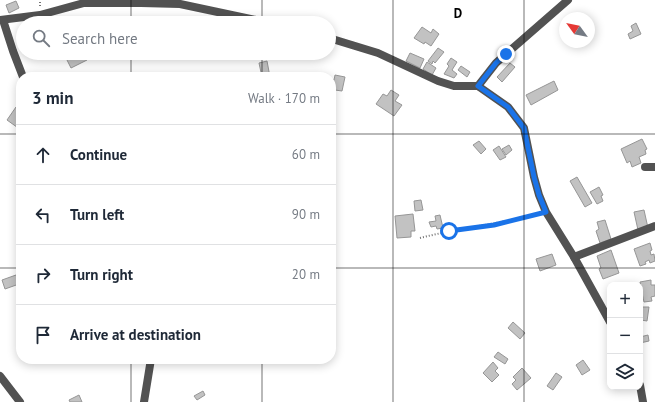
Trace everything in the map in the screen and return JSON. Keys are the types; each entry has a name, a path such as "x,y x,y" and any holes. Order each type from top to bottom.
{"street":[{"path":"478,86 496,63 568,0"},
{"path":"32,16 84,3 180,2 240,16"},
{"path":"16,18 1,20 21,72"},
{"path":"336,40 378,53 438,82 454,86 478,86 508,107 524,128 534,177 546,212 574,257 608,318"},
{"path":"645,167 655,167"},
{"path":"574,257 655,226"},
{"path":"144,402 151,364"},
{"path":"0,376 20,402"},
{"path":"641,390 643,402"}],"path":[{"path":"420,238 449,231 494,225 546,212"}],"building":[{"path":"16,1 19,8 9,13 6,5"},
{"path":"636,23 641,34 630,39 628,34 633,31 631,26"},
{"path":"422,27 431,33 433,29 439,34 431,46 414,38"},
{"path":"438,48 444,52 435,63 433,61 432,64 428,61"},
{"path":"410,53 424,59 420,68 406,61"},
{"path":"451,58 457,62 452,70 457,74 454,78 444,74 449,66 447,64"},
{"path":"67,60 87,60 71,68"},
{"path":"267,61 269,72 261,72 259,63"},
{"path":"427,62 436,68 432,75 423,69"},
{"path":"510,63 515,67 502,82 497,77"},
{"path":"461,66 470,72 467,77 458,70"},
{"path":"336,75 345,77 342,91 336,90"},
{"path":"554,81 558,90 531,105 526,95"},
{"path":"391,90 399,95 395,101 402,105 394,116 376,104 383,94 387,96"},
{"path":"16,107 16,126 7,120"},
{"path":"642,139 647,149 645,150 646,154 639,157 641,163 632,167 630,161 627,163 621,149"},
{"path":"479,141 486,149 481,154 473,145"},
{"path":"509,145 512,150 506,155 502,149"},
{"path":"499,146 506,157 500,160 493,150"},
{"path":"577,177 592,203 585,207 570,181"},
{"path":"599,187 603,195 601,196 603,201 597,204 590,192"},
{"path":"421,200 423,210 415,211 414,201"},
{"path":"644,210 648,228 638,230 634,212"},
{"path":"413,214 415,231 411,231 411,237 397,238 395,216"},
{"path":"440,215 443,228 437,229 436,226 431,227 429,222 436,221 435,216"},
{"path":"605,220 611,239 600,243 596,231 599,229 597,222"},
{"path":"650,243 652,250 650,251 651,255 654,254 655,261 650,263 649,260 645,262 646,264 640,266 634,249"},
{"path":"611,250 619,273 603,279 599,269 601,268 597,256"},
{"path":"552,254 556,265 540,271 536,259"},
{"path":"16,275 16,285 5,289 2,280"},
{"path":"651,280 651,285 655,285 655,296 651,297 652,301 644,302 643,282 640,282"},
{"path":"643,307 649,307 647,321 643,320"},
{"path":"513,322 525,333 520,339 508,328"},
{"path":"648,335 649,341 643,342 643,336"},
{"path":"498,352 508,359 505,364 494,357"},
{"path":"583,360 590,370 582,375 576,365"},
{"path":"493,362 498,368 495,371 499,375 492,382 483,373"},
{"path":"522,368 531,378 517,390 512,384 516,380 513,377"},
{"path":"556,373 562,377 553,390 547,386"},
{"path":"203,391 205,395 197,400 194,396"},
{"path":"79,395 82,402 70,402 69,400"}],"route":[{"path":"449,231 494,225 546,212 534,177 524,128 508,107 478,86 496,63 506,54"}]}
